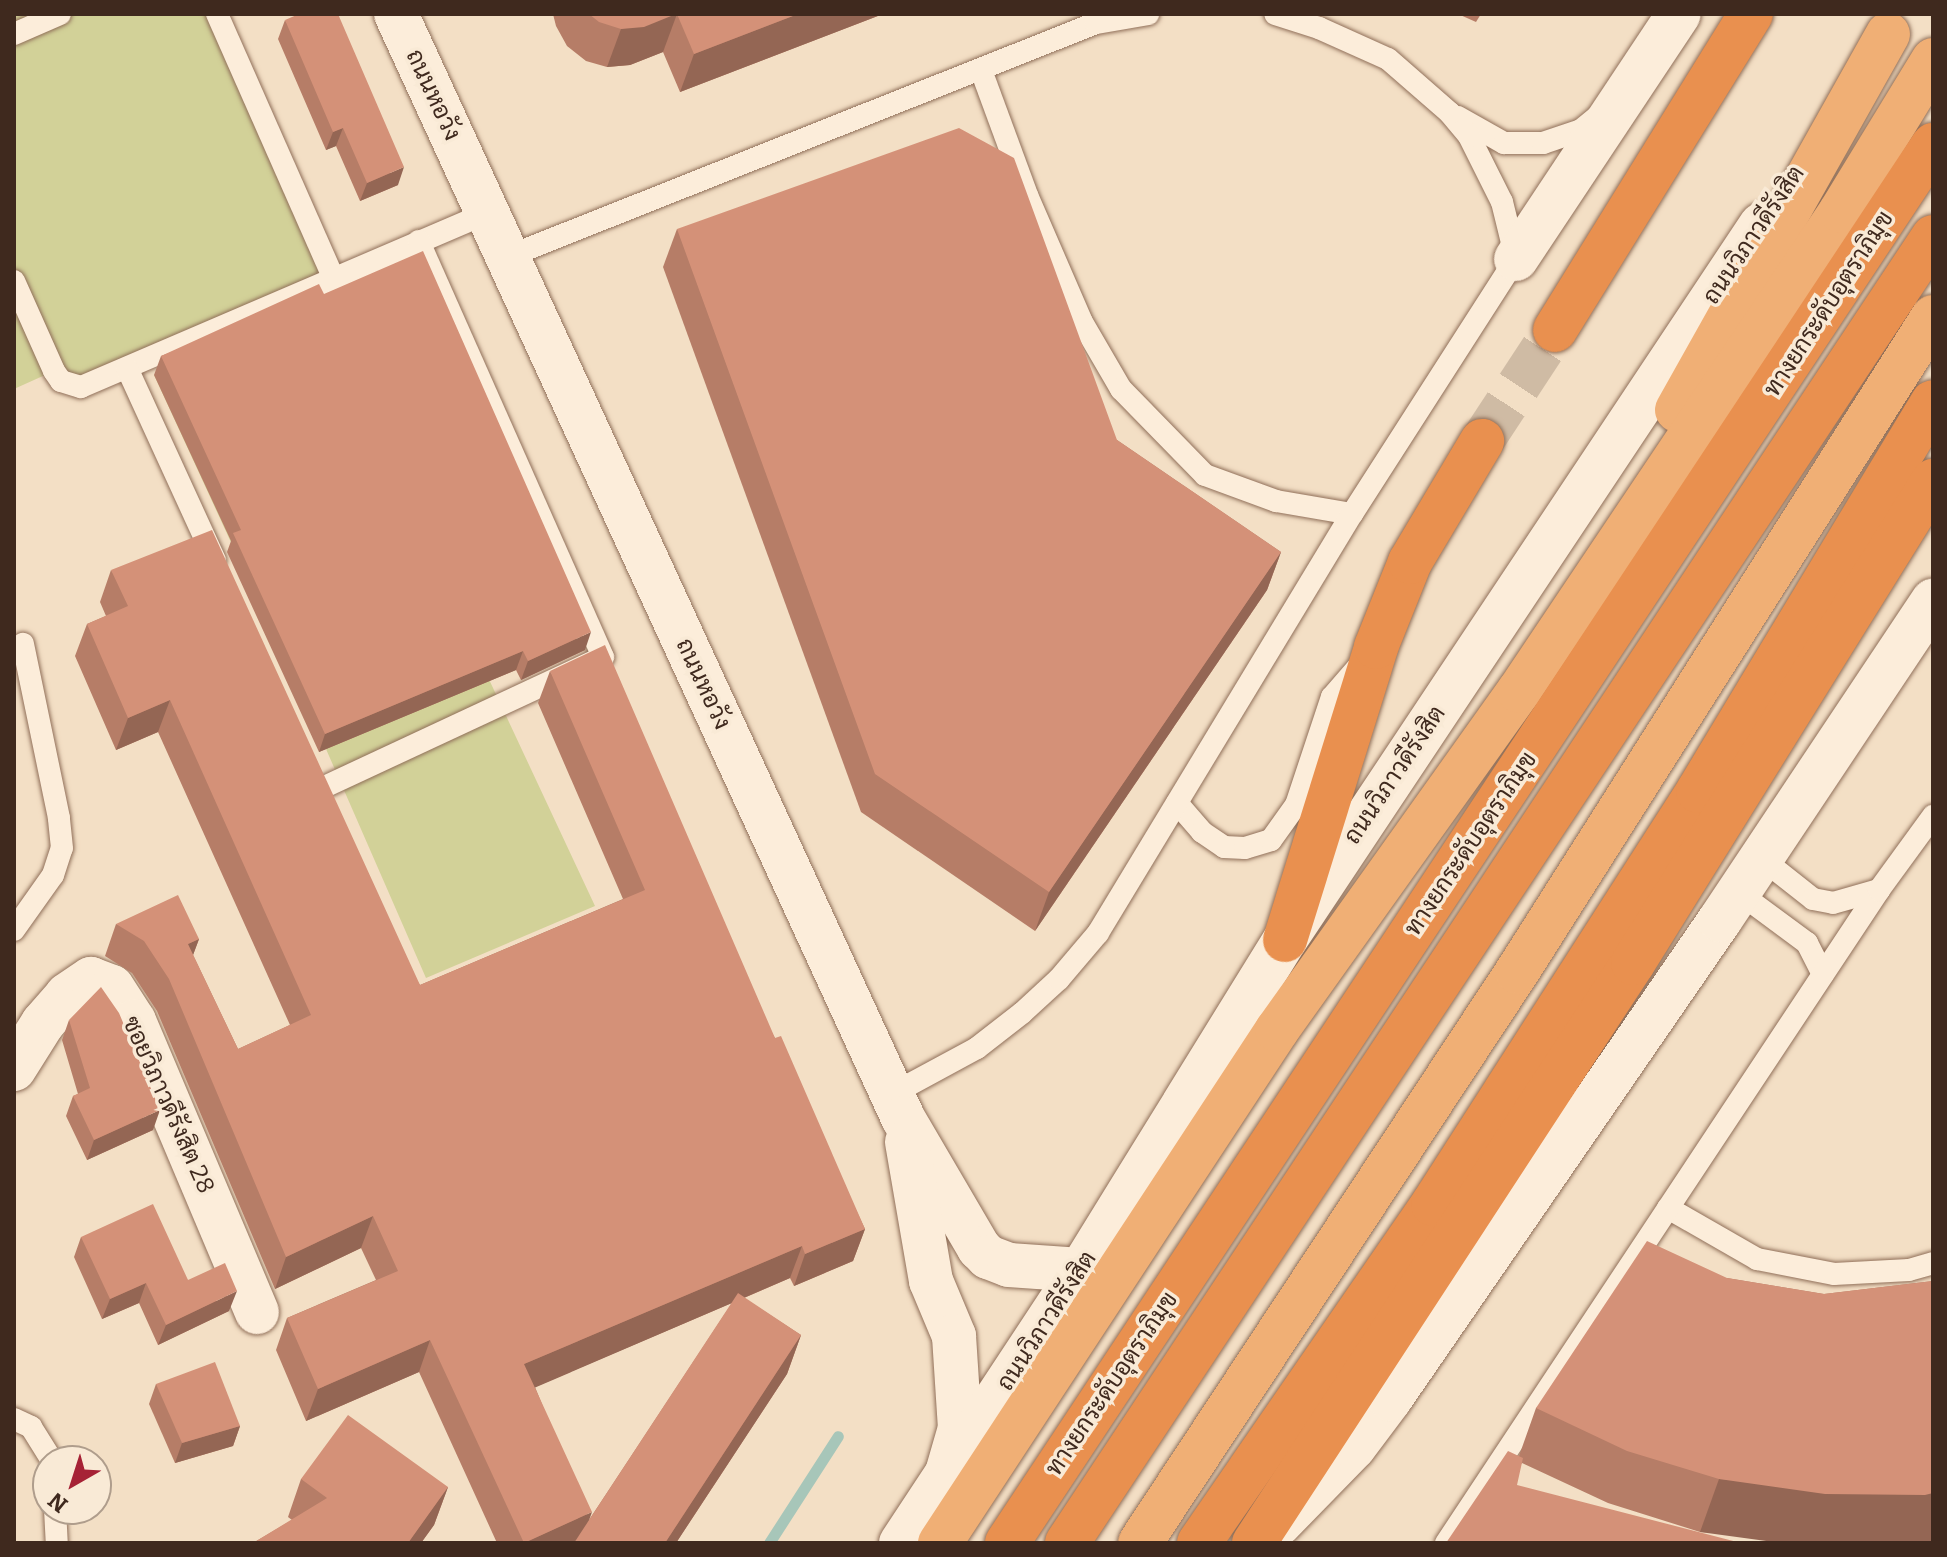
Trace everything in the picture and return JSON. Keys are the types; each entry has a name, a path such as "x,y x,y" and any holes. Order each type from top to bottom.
{"highway":[{"path":"1555,330 1751,14"},
{"path":"1519,691 1894,24"},
{"name":"ถนนวิภาวดีรังสิต","path":"940,1543 1277,1030 1519,691 1841,211 1933,60"},
{"name":"ทางยกระดับอุตราภิมุข","path":"1007,1543 1933,145"},
{"name":"ทางยกระดับอุตราภิมุข","path":"1067,1543 1933,237"},
{"path":"1140,1543 1526,959 1933,317"},
{"path":"1199,1543 1433,1204 1698,791 1933,402"},
{"path":"1285,940 1376,647 1410,562 1482,441"},
{"path":"1254,1543 1633,963 1933,481"}],"main road":[{"name":"ถนนหอวัง","path":"396,14 897,1106 979,1248 988,1257 1009,1265 1081,1270"},
{"path":"1516,259 1679,14"},
{"name":"ถนนวิภาวดีรังสิต","path":"901,1543 1081,1270 1285,940 1894,24"},
{"path":"1261,1543 1354,1447 1390,1399 1750,875 1933,601"},
{"name":"ซอยวิภาวดีรังสิต 28","path":"14,1069 43,1023 67,995 91,979 112,987 134,1021 257,1312"},
{"path":"897,1106 931,1281 954,1336 956,1351 960,1428 945,1479"}],"lane":[{"path":"14,34 60,14"},
{"path":"217,14 333,277"},
{"path":"507,257 1096,23 1148,14"},
{"path":"897,1106 977,1048 1059,979 1098,933 1352,514 1516,259 1502,202 1469,136 1450,113 1388,59 1319,28 1275,14"},
{"path":"981,70 1027,195 1069,293 1121,389 1205,475 1276,501 1352,514"},
{"path":"1450,113 1504,143 1543,143 1581,130 1624,96"},
{"path":"14,281 61,381 81,387 487,213"},
{"path":"320,789 603,657 419,241"},
{"path":"127,368 227,586"},
{"path":"14,930 53,875 62,848 23,644"},
{"path":"1177,803 1202,832 1224,847 1245,848 1271,840 1296,805 1332,697 1376,647"},
{"path":"1446,1543 1879,890 1933,816"},
{"path":"1750,875 1813,899 1833,903 1879,890"},
{"path":"1750,875 1807,943 1823,974"},
{"path":"1668,1208 1757,1259 1834,1274 1909,1270 1933,1263"},
{"path":"14,1419 31,1427 42,1445"},
{"path":"1484,1485 1510,1499"}],"shaded area":[{"path":"14,14 217,14 333,277 71,386 54,371 14,389"},
{"path":"312,301 595,906 426,978 326,749 154,375"}],"building":[{"path":"299,14 338,14 404,167 367,183 343,128 333,132 285,20"},
{"path":"589,14 676,14 644,27 621,29 599,22"},
{"path":"677,14 798,14 694,54"},
{"path":"959,128 1014,158 1117,440 1281,552 1049,892 875,774 677,229"},
{"path":"423,251 591,632 528,661 523,651 325,734 233,533 241,530 161,356 319,284 324,294"},
{"path":"212,530 420,985 645,890 550,671 605,645 775,1038 781,1036 865,1229 805,1254 802,1246 524,1364 592,1512 524,1543 430,1340 318,1389 287,1318 398,1271 373,1216 286,1257 169,979 144,941 116,924 178,895 199,939 188,944 238,1049 311,1015 170,700 128,718 87,624 128,606 111,570"},
{"path":"101,987 119,1013 160,1110 94,1140 73,1096 90,1088 69,1020"},
{"path":"153,1204 188,1280 225,1263 237,1291 166,1325 146,1283 110,1299 81,1237"},
{"path":"1647,1241 1727,1278 1824,1294 1933,1281 1933,1493 1825,1494 1719,1479 1627,1451 1536,1408"},
{"path":"738,1293 801,1335 665,1543 574,1543"},
{"path":"215,1362 240,1426 182,1443 156,1384"},
{"path":"348,1415 448,1487 408,1543 253,1543 327,1498 301,1479"},
{"path":"1508,1451 1523,1458 1517,1485 1741,1543 1446,1543"}],"waterway":[{"path":"769,1543 838,1436"}],"tunnel":[{"path":"1482,441 1555,330"}]}
